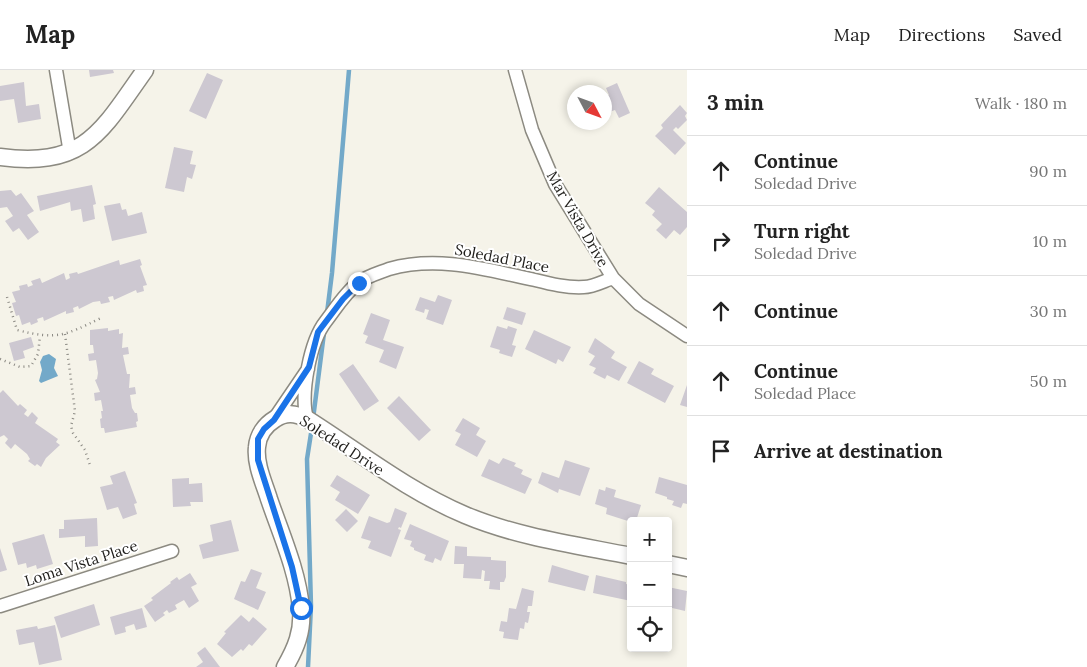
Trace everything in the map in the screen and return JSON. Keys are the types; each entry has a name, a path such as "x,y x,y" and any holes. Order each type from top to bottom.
{"street":[{"path":"56,70 70,153"},
{"path":"0,157 35,159 70,153 93,138 109,122 145,70"},
{"name":"Mar Vista Drive","path":"515,70 532,130 555,184 613,278 639,304 687,336"},
{"name":"Soledad Place","path":"307,419 304,405 309,367 318,332 343,299 359,283 375,274 399,266 453,263 564,287 586,287 613,278"},
{"path":"285,667 300,638 301,608 292,567 266,488 257,449 258,439 264,429 274,420 309,367"},
{"name":"Soledad Drive","path":"274,420 282,415 291,414 307,419 397,479 466,515 505,529 627,555"},
{"name":"Loma Vista Place","path":"0,606 172,551"},
{"path":"672,565 687,568"}],"path":[{"path":"7,297 17,330 40,336 65,334 101,318"},
{"path":"65,334 75,411 71,426 73,434 85,450 90,465"},
{"path":"0,359 20,367 31,366 38,354 40,336"}],"water":[{"path":"49,354 56,359 54,368 58,376 41,383 39,381 42,370 40,362 43,356"}],"building":[{"path":"89,70 113,70 114,73 90,77"},
{"path":"207,73 223,80 206,119 189,111"},
{"path":"24,82 26,106 39,104 41,119 18,123 14,99 0,101 0,86"},
{"path":"617,83 630,113 619,118 615,110 612,111 612,85"},
{"path":"680,105 687,113 685,116 687,120 678,129 676,127 673,130 686,143 675,155 655,136 663,128 661,125"},
{"path":"174,147 193,151 190,164 196,165 192,179 187,177 184,192 165,188"},
{"path":"92,185 96,204 93,205 95,219 83,222 81,209 71,211 70,202 40,211 37,196"},
{"path":"659,187 687,212 687,227 680,235 674,230 666,239 656,230 662,224 652,215 655,211 645,203"},
{"path":"11,190 16,196 21,193 34,211 27,215 39,232 28,240 19,228 13,232 5,221 13,216 7,207 0,208 0,191"},
{"path":"120,203 122,210 126,209 128,216 142,212 147,233 112,241 104,206"},
{"path":"140,259 142,265 140,266 147,285 143,286 144,291 137,293 136,290 114,300 113,296 108,297 110,302 101,304 100,301 93,302 79,309 78,306 73,308 74,312 66,314 66,311 44,321 43,317 37,319 38,322 31,325 30,322 22,325 19,315 16,316 12,303 16,302 12,292 20,290 19,286 27,284 28,287 33,285 31,281 40,278 42,283 64,273 66,280 70,278 69,274 77,272 78,274 119,260 120,265"},
{"path":"438,295 452,300 443,325 426,319 429,310 425,309 424,313 415,310 420,297 435,302"},
{"path":"507,307 526,313 522,325 503,319"},
{"path":"371,313 390,320 383,340 404,347 396,369 379,362 384,350 365,343 368,336 363,334"},
{"path":"497,326 507,329 508,326 517,329 512,345 516,346 512,357 499,353 500,350 490,347"},
{"path":"108,328 108,331 119,329 119,334 123,333 122,348 128,347 129,354 123,355 127,374 130,374 129,388 135,387 136,394 130,395 132,408 137,413 138,421 136,422 137,427 105,433 104,428 101,428 100,419 102,418 101,411 103,411 101,400 95,401 94,393 100,392 95,380 98,373 96,360 89,361 88,354 94,353 93,345 90,345 90,330"},
{"path":"534,330 571,347 563,362 558,359 556,364 525,349"},
{"path":"31,337 34,347 23,351 25,358 14,361 9,343"},
{"path":"595,338 615,352 611,358 627,367 619,381 607,375 605,379 593,373 596,368 589,365 595,356 588,352"},
{"path":"639,361 654,369 651,374 674,386 665,403 627,383"},
{"path":"353,364 379,401 364,411 339,374"},
{"path":"687,385 687,407 680,405"},
{"path":"3,390 18,406 20,404 27,410 24,414 28,417 32,412 38,418 35,423 58,439 56,442 60,445 46,458 41,467 37,464 35,466 28,461 30,459 27,454 15,444 11,449 5,443 8,439 4,435 0,437 0,393"},
{"path":"399,396 431,430 419,441 387,408"},
{"path":"463,418 480,428 476,435 486,441 477,457 455,445 461,434 455,431"},
{"path":"503,458 516,463 514,466 523,470 521,474 532,479 525,494 481,476 489,459 499,464"},
{"path":"565,460 590,468 580,496 559,489 558,493 538,483 542,472 559,478"},
{"path":"125,471 137,503 134,504 137,514 123,519 118,507 107,510 100,487 113,484 110,476"},
{"path":"337,475 370,495 358,514 335,500 340,492 330,486"},
{"path":"659,477 687,485 687,504 683,503 681,508 672,505 674,501 655,493"},
{"path":"189,478 189,484 202,483 203,502 190,502 191,506 173,507 172,479"},
{"path":"606,487 616,490 614,497 641,505 637,517 627,517 627,521 606,514 607,508 595,504 599,489 605,491"},
{"path":"395,508 407,513 401,528 399,527 398,529 401,530 391,557 368,548 371,541 361,538 369,516 387,523 390,522"},
{"path":"346,509 358,521 347,532 335,520"},
{"path":"97,518 98,546 85,547 85,536 59,538 59,529 64,529 64,520"},
{"path":"231,520 239,551 203,559 199,545 213,541 210,525"},
{"path":"410,524 449,541 441,561 435,558 433,563 424,560 426,555 414,550 410,546 412,541 404,539"},
{"path":"44,534 53,564 37,569 36,565 27,568 26,563 18,565 12,543"},
{"path":"455,546 467,547 467,556 491,557 491,560 506,561 506,577 504,582 500,582 500,590 489,589 490,581 484,581 485,571 482,570 481,579 463,578 464,564 454,564"},
{"path":"0,548 7,570 0,572"},
{"path":"552,565 589,576 585,591 548,582"},
{"path":"251,569 262,573 256,588 266,592 258,610 234,599 241,581 245,582"},
{"path":"190,573 197,584 191,587 199,601 189,608 184,600 175,605 177,609 169,613 167,610 163,613 165,615 155,622 144,606 153,600 151,598 170,582 177,577 179,580"},
{"path":"596,575 626,582 627,584 627,600 593,593"},
{"path":"522,588 534,591 532,606 528,606 527,612 530,612 528,623 525,622 524,629 520,628 518,640 503,638 504,632 499,631 501,621 507,622 509,608 516,609"},
{"path":"672,588 687,591 685,611 672,608"},
{"path":"94,604 100,625 61,638 54,617"},
{"path":"142,608 147,627 136,630 134,624 125,627 126,632 115,635 110,617"},
{"path":"241,615 249,622 253,617 267,629 252,646 249,644 243,651 241,649 232,657 217,644 226,633 224,632"},
{"path":"55,625 62,660 39,665 34,642 19,645 16,630 37,626 38,629"},
{"path":"205,647 220,667 196,667 203,662 197,653"}],"waterway":[{"path":"327,313 349,70"},
{"path":"313,419 324,333"},
{"path":"308,667 311,606 307,459 312,427"}],"route":[{"path":"301,608 292,567 258,460 258,439 264,429 274,420 309,367 315,341 323,324 359,283"}]}
